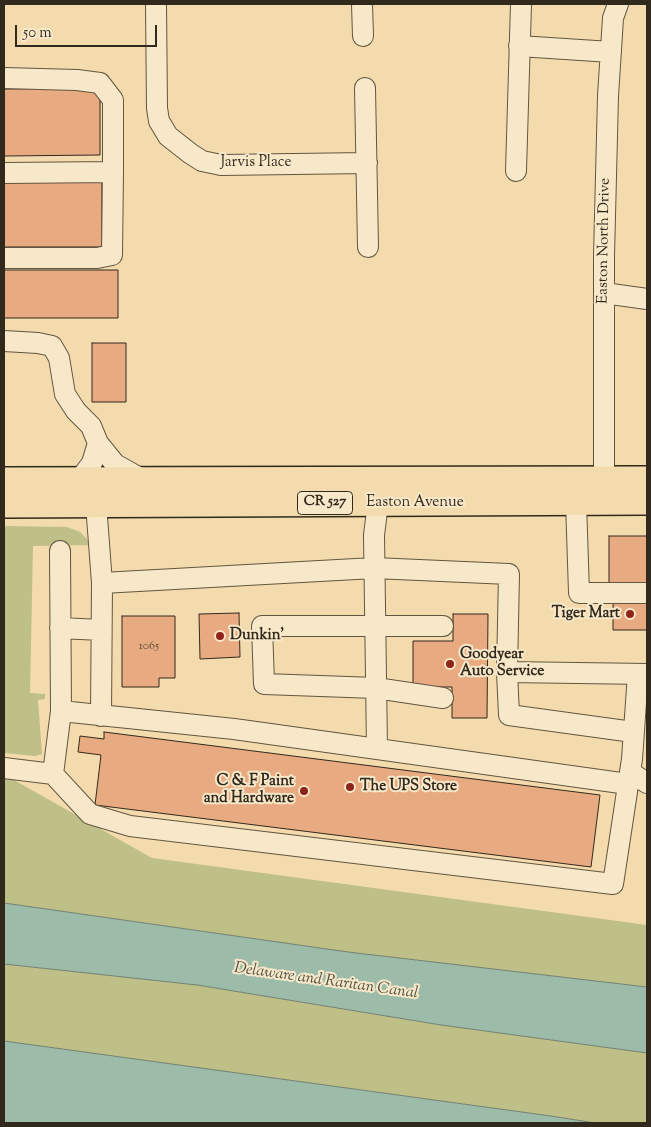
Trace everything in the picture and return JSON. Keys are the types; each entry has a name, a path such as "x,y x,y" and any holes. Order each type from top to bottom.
{"main road":[{"path":"4,474 46,479"},
{"name":"Easton Avenue","path":"4,480 647,479"},
{"name":"Easton Avenue","path":"4,504 647,502"}],"street":[{"name":"Jarvis Place","path":"156,4 157,108 159,121 168,136 190,154 202,161 221,165 367,163"},
{"path":"362,4 363,36"},
{"path":"516,170 520,4"},
{"name":"Easton North Drive","path":"604,479 604,293 608,96 613,18 618,4"},
{"path":"519,46 611,52"},
{"path":"4,78 100,82 113,100 112,255 96,258 4,258"},
{"path":"365,88 368,247"},
{"path":"4,173 113,172"},
{"path":"604,293 647,299"},
{"path":"4,341 38,343 52,346 59,358 65,394 76,411 91,426 98,443 115,464 142,479"},
{"path":"80,479 92,462 98,443"},
{"path":"576,502 579,593 647,593"},
{"path":"377,749 374,535 378,503"},
{"path":"96,504 102,583 101,716"},
{"path":"53,774 61,712 60,551"},
{"path":"102,583 374,568 509,574 507,672 509,714 633,732"},
{"path":"443,626 262,626 264,684 376,688 443,698"},
{"path":"60,628 101,630"},
{"path":"4,768 53,774 90,814 130,826 613,884 635,780 633,732 642,674 507,672"},
{"path":"61,712 234,729 377,749 635,780"}],"green space":[{"path":"4,526 67,527 80,532 90,545 33,546 30,693 45,694 45,699 38,700 42,754 35,756 4,753"},
{"path":"4,776 152,858 647,925 647,987 348,952 4,903"},
{"path":"4,964 197,985 441,1025 647,1053 647,1123 595,1123 4,1041"}],"water":[{"name":"Delaware and Raritan Canal","path":"4,903 348,952 647,987 647,1053 441,1025 197,985 4,964"},
{"path":"4,1041 551,1116 595,1123 4,1123"}],"building":[{"path":"100,88 100,155 4,156 4,89"},
{"path":"102,178 102,247 4,247 4,179"},
{"path":"4,270 118,270 118,318 4,318"},
{"path":"92,343 126,343 126,402 92,402"},
{"path":"609,536 647,536 647,587 609,587"},
{"name":"Tiger Mart","path":"613,599 647,599 647,630 613,630"},
{"name":"Dunkin'","path":"239,613 240,657 200,659 199,614"},
{"name":"Goodyear Auto Service","path":"453,614 488,614 487,718 452,718 452,687 413,687 413,641 453,641"},
{"path":"122,616 175,616 175,678 159,678 159,687 122,687"},
{"path":"104,732 600,795 591,867 95,805 101,755 78,752 80,736 104,739"}],"place":[{"name":"Tiger Mart","path":"630,614"},
{"name":"Dunkin'","path":"220,636"},
{"name":"Goodyear Auto Service","path":"450,664"},
{"name":"The UPS Store","path":"350,787"},
{"name":"C & F Paint and Hardware","path":"304,791"}]}
